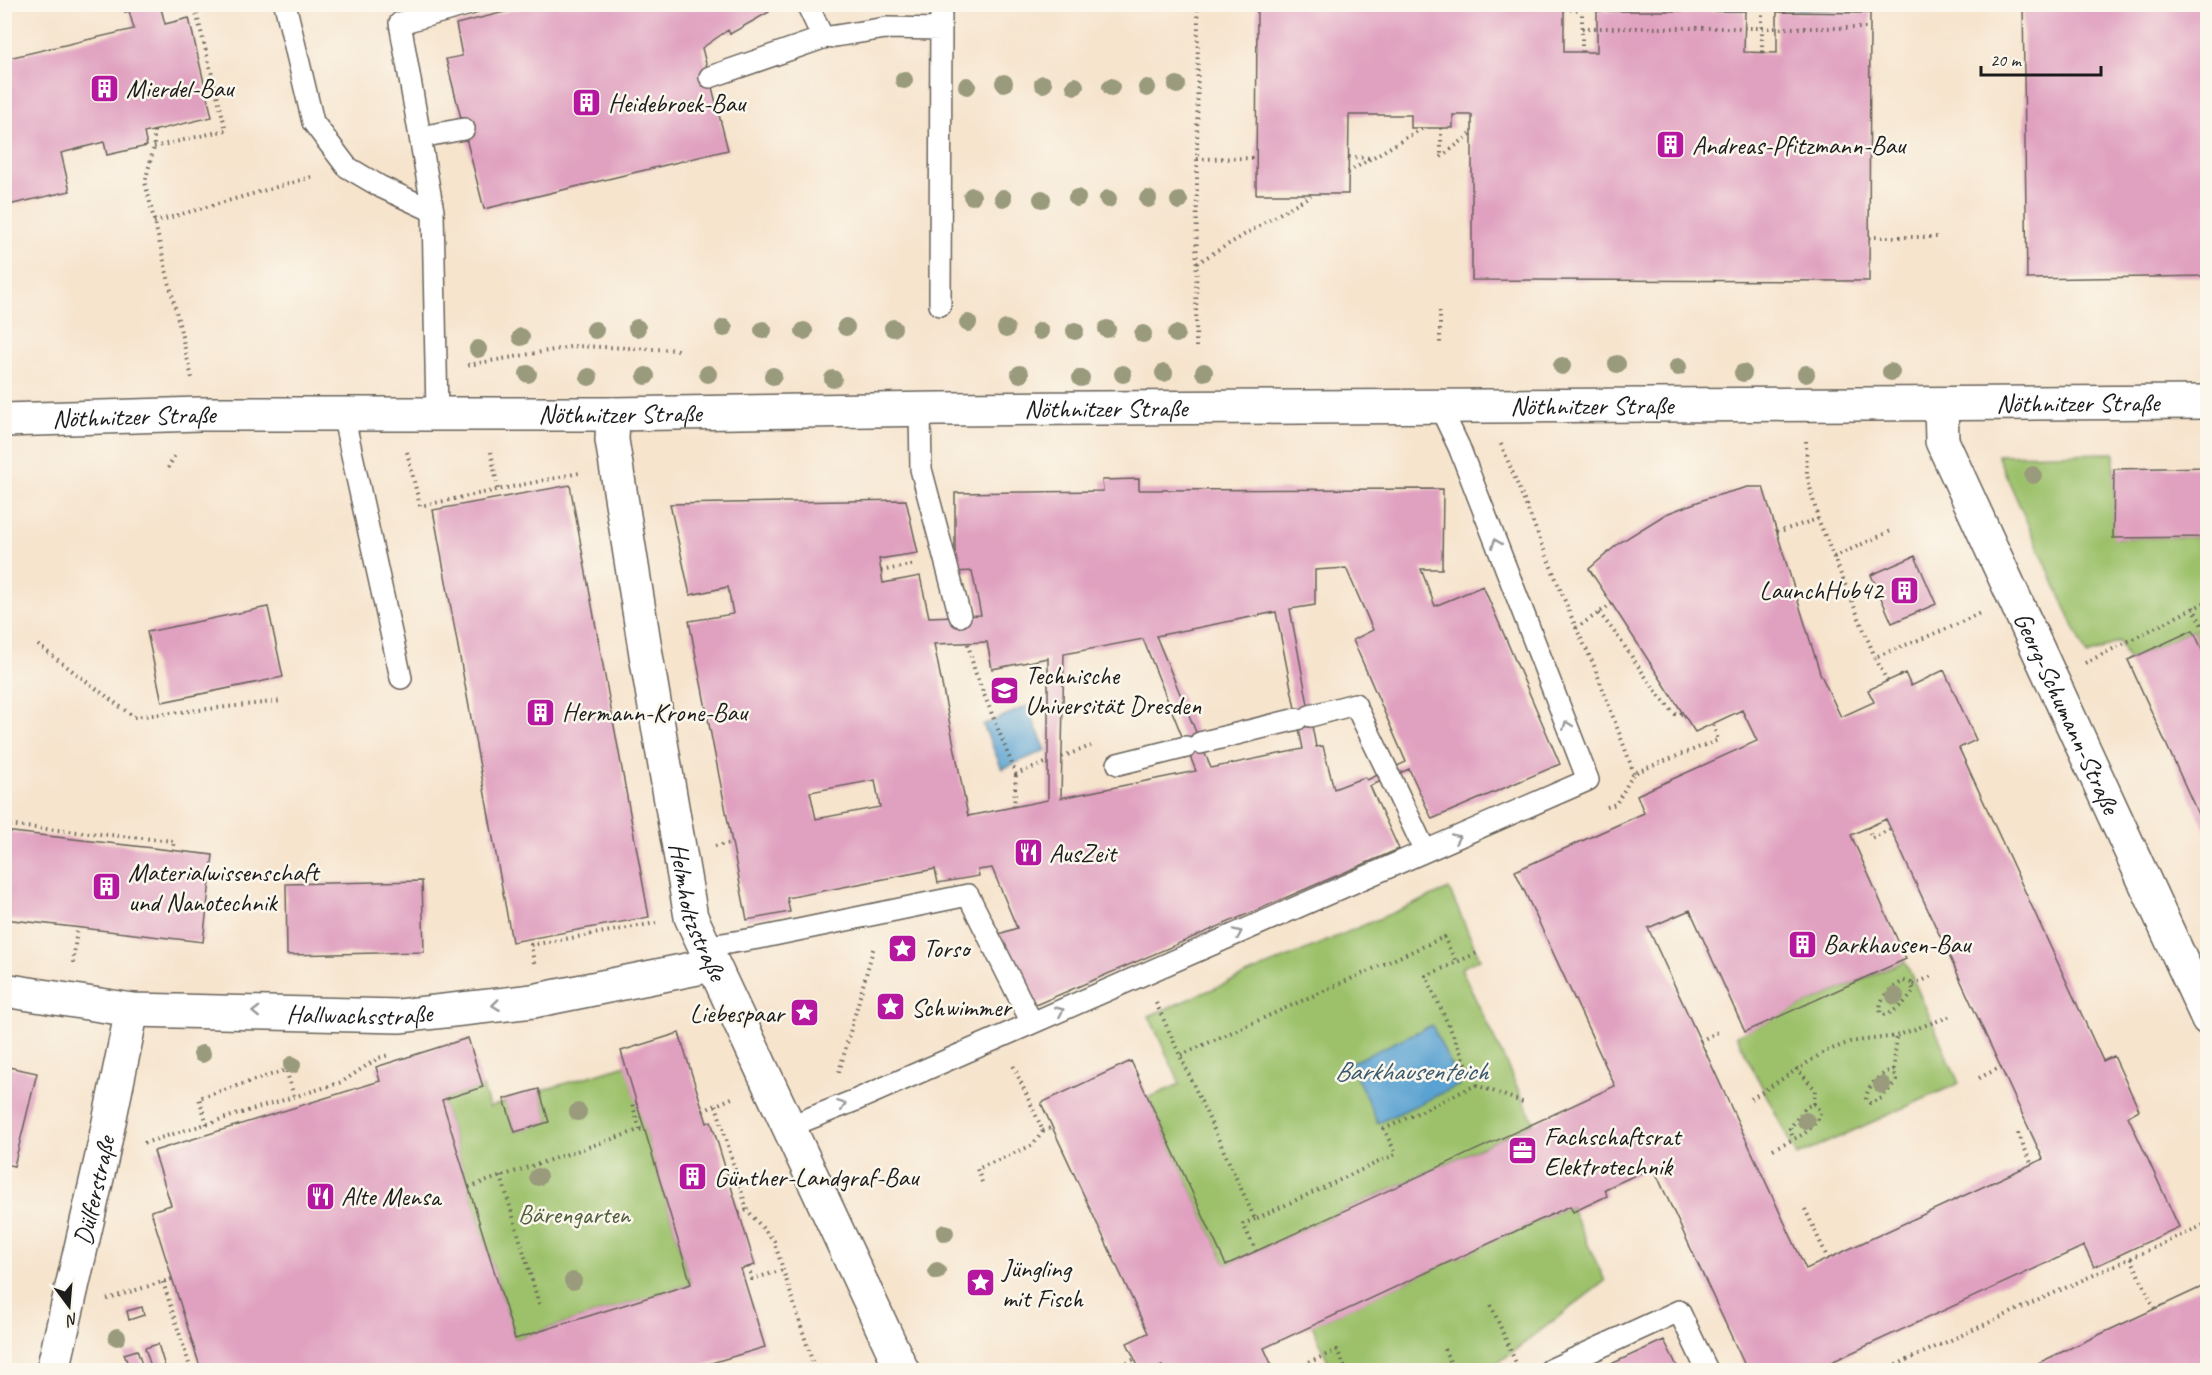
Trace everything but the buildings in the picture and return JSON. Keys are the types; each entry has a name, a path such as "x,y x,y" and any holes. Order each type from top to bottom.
{"street":[{"name":"Nöthnitzer Straße","path":"4,420 200,414 613,414 2208,402"},
{"name":"Georg-Schumann-Straße","path":"1941,404 1942,441 2208,1019"},
{"name":"Helmholtzstraße","path":"613,414 612,440 691,917 902,1371"},
{"name":"Hallwachsstraße","path":"4,990 132,1010 399,1016 533,1001 708,956"},
{"name":"Dülferstraße","path":"53,1371 102,1156 132,1010"}],"lane":[{"path":"285,4 313,122 347,167 381,187 433,211"},
{"path":"437,415 433,211 400,23 470,4"},
{"path":"807,4 824,38"},
{"path":"939,305 941,4"},
{"path":"710,77 824,38 886,28 941,29"},
{"path":"420,137 464,129"},
{"path":"788,1126 856,1100 1588,780 1459,447 1440,407"},
{"path":"920,410 921,469 960,616"},
{"path":"343,414 401,678"},
{"path":"1118,764 1355,704 1425,851"},
{"path":"708,956 759,938 969,895 1032,1023"},
{"path":"1550,1371 1679,1311 1707,1371"}],"path":[{"path":"154,147 226,130 194,4"},
{"path":"1196,346 1197,4"},
{"path":"1762,4 1762,52"},
{"path":"1564,9 1582,7 1582,52"},
{"path":"1582,28 1870,28"},
{"path":"1785,36 1786,28"},
{"path":"1824,28 1824,36"},
{"path":"1348,172 1423,128"},
{"path":"1441,128 1441,157 1472,133"},
{"path":"154,131 154,147 145,182 200,414"},
{"path":"1197,159 1256,158"},
{"path":"1349,158 1373,158"},
{"path":"154,222 347,167"},
{"path":"1196,263 1311,195"},
{"path":"1869,237 1941,237"},
{"path":"1440,311 1440,347"},
{"path":"435,372 576,346 681,350"},
{"path":"491,451 498,490"},
{"path":"415,483 420,506 581,472"},
{"path":"1807,475 1818,519 1887,681"},
{"path":"1516,483 1576,628 1593,663 1634,773"},
{"path":"1777,532 1818,519"},
{"path":"1834,557 1893,530"},
{"path":"2052,680 2208,600"},
{"path":"1576,628 1612,604"},
{"path":"2193,607 2208,638"},
{"path":"1599,613 1616,632 1658,696 1675,714 1683,713"},
{"path":"1875,657 1974,616"},
{"path":"967,643 975,672 1016,774 1014,807"},
{"path":"38,645 134,717 282,701"},
{"path":"1062,757 1089,747"},
{"path":"1016,774 1048,762"},
{"path":"4,825 174,841 173,851"},
{"path":"1868,827 1872,838 1891,829"},
{"path":"837,1081 874,945 866,916"},
{"path":"531,945 691,917"},
{"path":"1181,1055 1444,937 1456,962"},
{"path":"1476,1085 1426,976 1477,952"},
{"path":"1913,986 1934,975"},
{"path":"1904,981 1913,986 1914,991 1907,1001 1886,1016 1881,1014 1880,1004 1889,989 1904,981"},
{"path":"1156,1002 1255,1219"},
{"path":"1751,1099 1824,1052 1850,1042 1896,1036 1952,1016"},
{"path":"1700,1041 1718,1032"},
{"path":"1894,1069 1880,1076 1869,1088 1866,1100 1870,1103 1876,1102 1891,1089 1896,1081 1894,1069 1896,1036"},
{"path":"169,1136 342,1082 378,1058"},
{"path":"1013,1065 1043,1131"},
{"path":"1979,1078 2001,1067"},
{"path":"1773,1149 1793,1138 1802,1137 1816,1122 1821,1112 1814,1104 1815,1089 1796,1068"},
{"path":"207,1124 200,1098 286,1070 294,1096"},
{"path":"1256,1251 1244,1224 1396,1154 1384,1129 1476,1085 1526,1103"},
{"path":"469,1187 642,1129 632,1104 637,1103"},
{"path":"1793,1138 1790,1128 1806,1107 1814,1104"},
{"path":"716,1105 747,1210 774,1241 815,1371"},
{"path":"982,1182 977,1169 1033,1144 1043,1131 1052,1127"},
{"path":"2018,1133 2032,1165"},
{"path":"501,1176 540,1307"},
{"path":"1805,1209 1828,1259"},
{"path":"739,1213 747,1210"},
{"path":"1885,1371 2208,1223"},
{"path":"2131,1258 2155,1309"},
{"path":"748,1267 752,1279 783,1270"},
{"path":"139,1290 172,1279"},
{"path":"164,1282 191,1371"},
{"path":"1491,1305 1519,1371"},
{"path":"1444,1349 1454,1371"},
{"path":"1303,1365 1336,1350 1346,1371"},
{"path":"1110,1371 1135,1359"}],"green space":[{"path":"2114,453 2114,538 2207,537 2207,662 2193,630 2128,660 2119,641 2087,656 1997,455"},
{"path":"1449,889 1480,959 1461,968 1534,1123 1226,1265 1148,1098 1180,1084 1149,1016"},
{"path":"1905,961 1959,1083 1797,1156 1736,1035"},
{"name":"Bärengarten","path":"626,1065 691,1284 515,1339 442,1100 483,1087 489,1107 506,1102 515,1132 549,1122 540,1091"},
{"path":"1570,1206 1605,1281 1489,1370 1332,1370 1312,1325"}],"water":[{"path":"1872,4 1872,10 1595,8 1595,5"},
{"path":"1027,706 1046,750 1002,769 983,725"},
{"name":"Barkhausenteich","path":"1432,1025 1460,1085 1378,1123 1350,1063"}],"place":[{"name":"Mierdel-Bau","path":"105,88"},
{"name":"Heidebroek-Bau","path":"587,103"},
{"name":"Andreas-Pfitzmann-Bau","path":"1671,145"},
{"name":"LaunchHub42","path":"1904,590"},
{"name":"Technische Universität Dresden","path":"1004,690"},
{"name":"Hermann-Krone-Bau","path":"541,712"},
{"name":"AusZeit","path":"1028,853"},
{"name":"Materialwissenschaft und Nanotechnik","path":"107,887"},
{"name":"Barkhausen-Bau","path":"1802,944"},
{"name":"Torso","path":"902,948"},
{"name":"Schwimmer","path":"890,1007"},
{"name":"Liebespaar","path":"805,1013"},
{"name":"Fachschaftsrat Elektrotechnik","path":"1523,1151"},
{"name":"Günther-Landgraf-Bau","path":"693,1177"},
{"name":"Alte Mensa","path":"320,1196"},
{"name":"Jüngling mit Fisch","path":"981,1283"}]}
